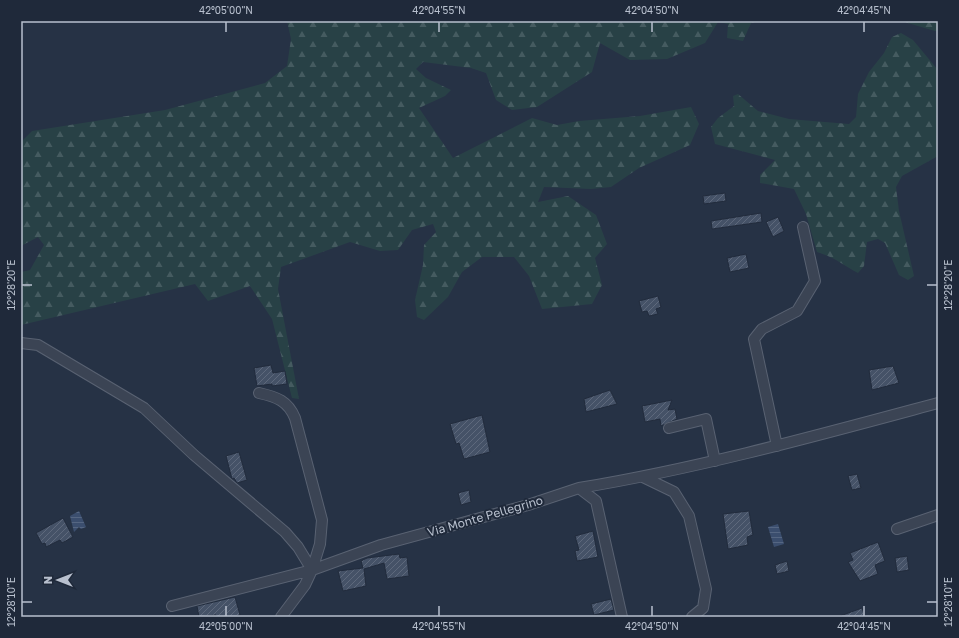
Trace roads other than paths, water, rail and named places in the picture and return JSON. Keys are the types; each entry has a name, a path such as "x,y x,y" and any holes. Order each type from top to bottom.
{"street":[{"path":"777,446 754,339 762,329 797,310 815,280 804,227"},
{"path":"21,343 38,345 144,408 194,455 285,532 298,547 312,570"},
{"path":"259,393 282,400 290,409 295,418 322,520 320,544 312,570 305,585 281,617"},
{"name":"Via Monte Pellegrino","path":"172,606 312,570 381,545 528,505 579,488 643,478 937,406"},
{"path":"669,428 706,419 714,461"},
{"path":"643,478 674,492 689,516 706,589 703,608 692,617"},
{"path":"579,488 596,501 622,617"},
{"path":"897,529 938,515"}],"water":[{"path":"79,511 86,527 81,529 79,527 74,532 70,516"},
{"path":"778,524 784,544 774,547 768,527"}]}
